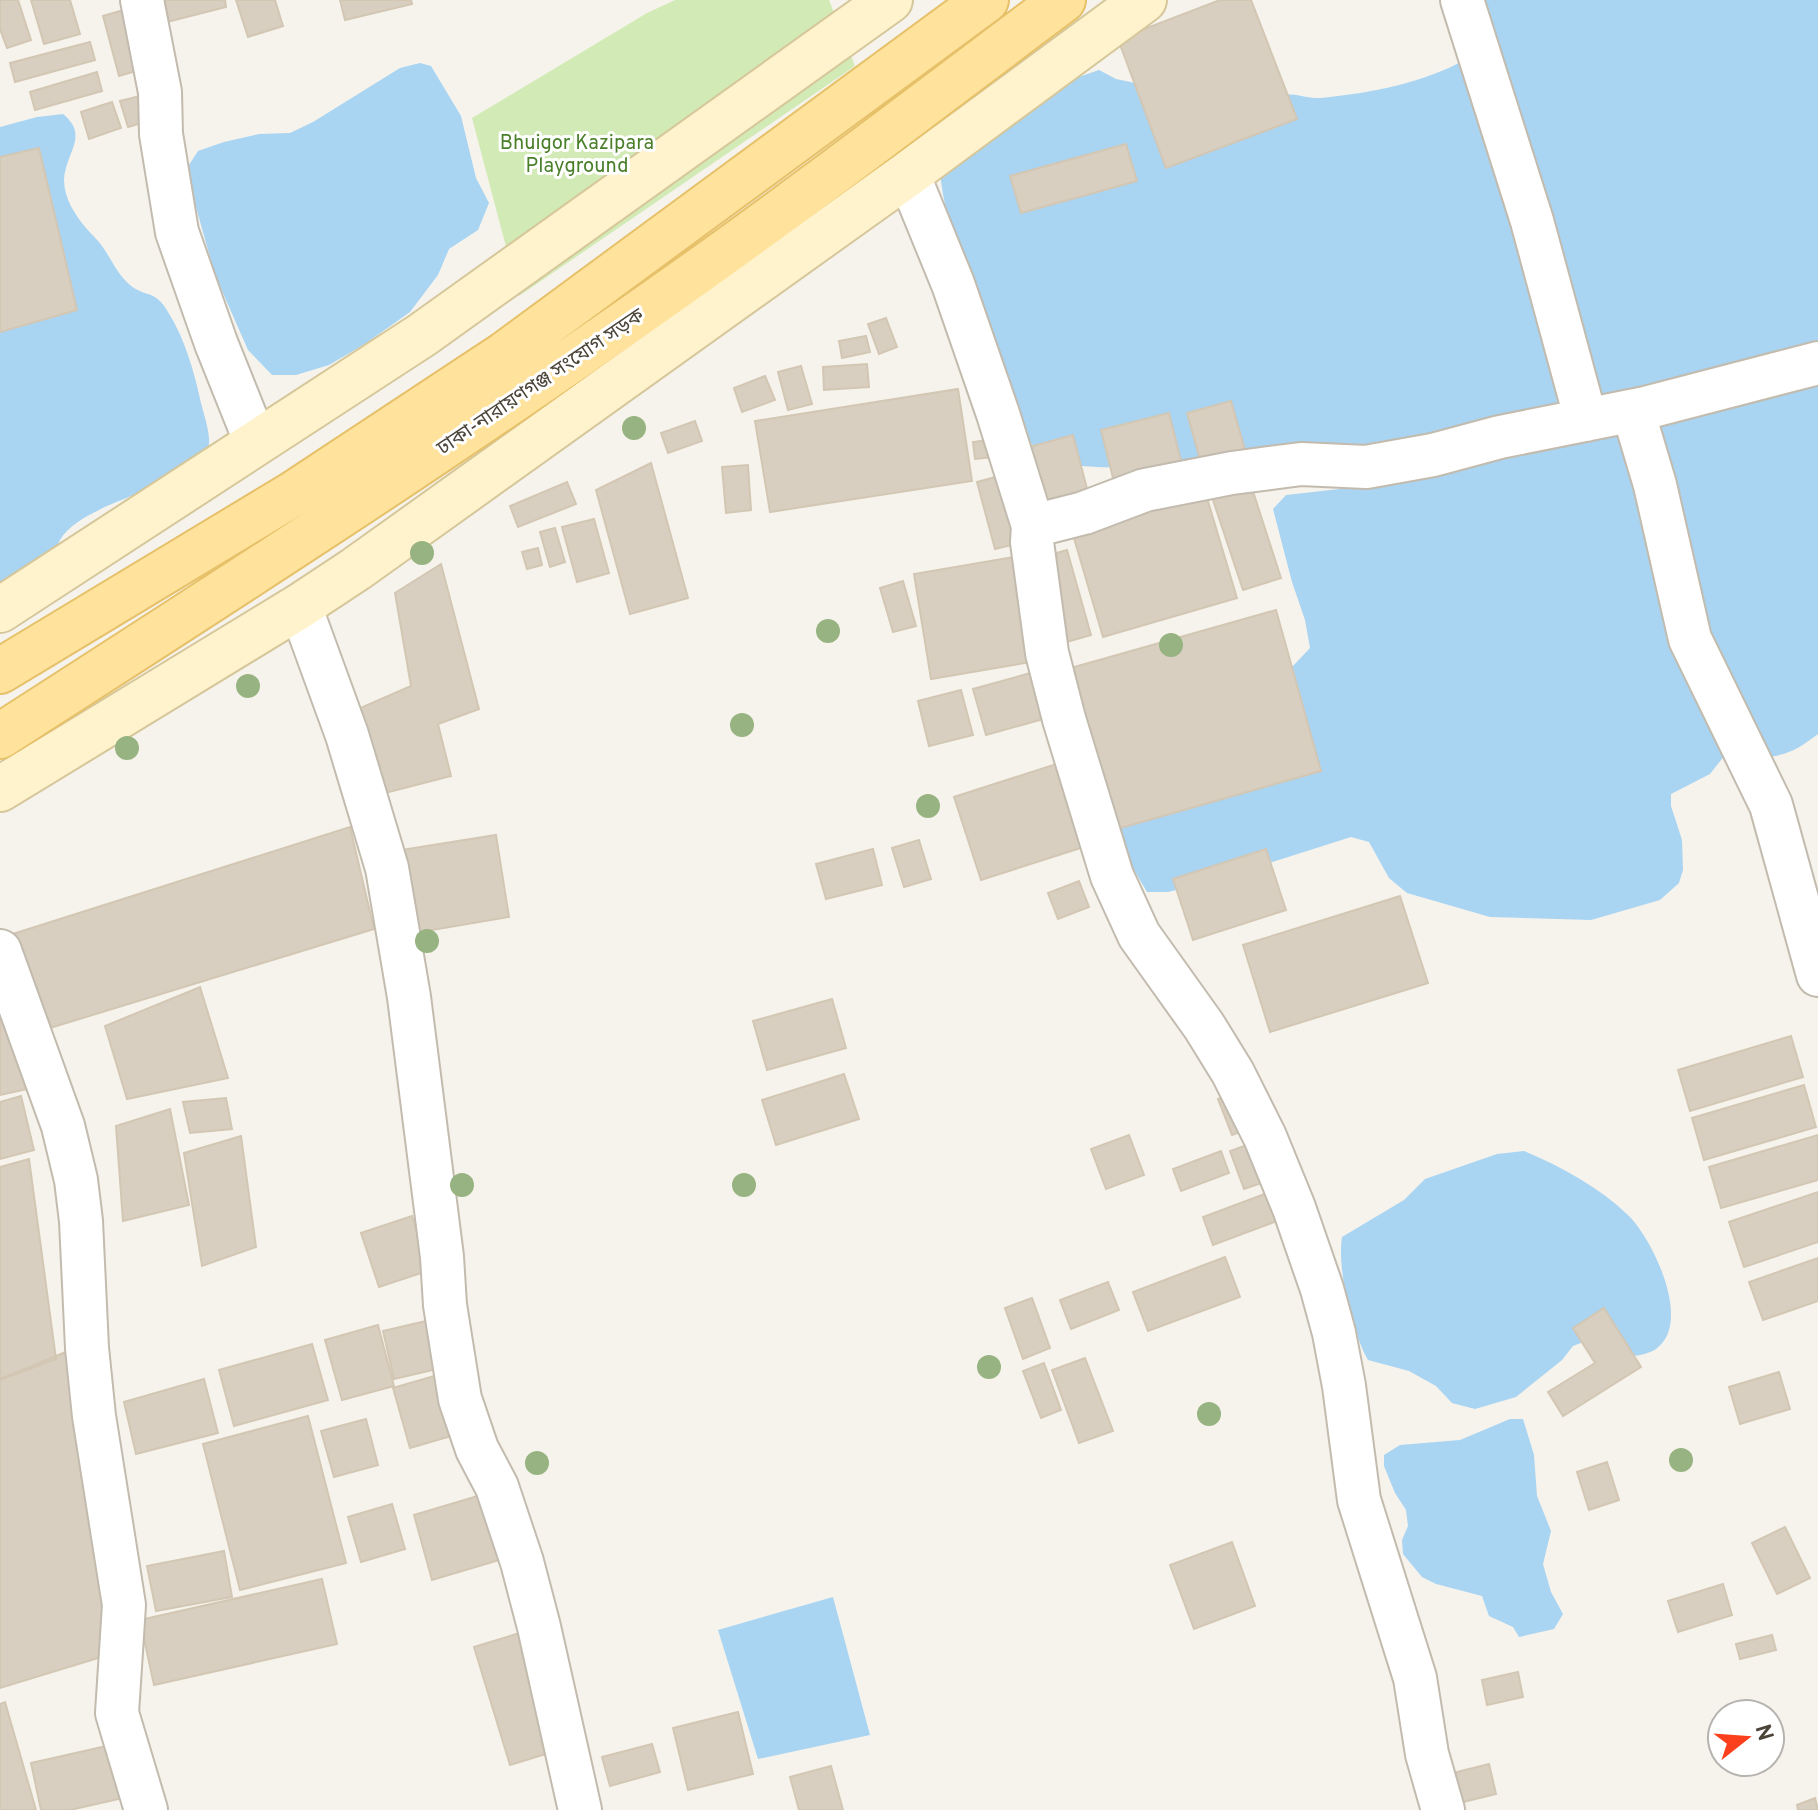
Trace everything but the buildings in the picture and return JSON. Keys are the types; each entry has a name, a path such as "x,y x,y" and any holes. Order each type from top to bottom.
{"main road":[{"name":"ঢাকা-নারায়ণগঞ্জ সংযোগ সড়ক","path":"0,671 293,494 505,354 986,0"},
{"name":"ঢাকা-নারায়ণগঞ্জ সংযোগ সড়ক","path":"0,736 283,554 668,293 1063,0"}],"street":[{"path":"142,0 160,92 161,134 177,232 256,443"},
{"path":"0,610 422,335 846,13 890,0"},
{"path":"0,789 356,569 908,174 1144,0"},
{"path":"1462,0 1532,221 1586,420"},
{"path":"908,174 953,284 1033,526 1032,542 1047,653 1112,876 1139,935 1204,1026 1246,1099 1294,1208 1322,1289 1344,1386 1359,1500 1415,1678 1427,1754 1443,1810"},
{"path":"1033,526 1084,513 1145,490 1232,473 1301,464 1366,467 1433,455 1500,437 1633,411 1818,363"},
{"path":"1633,411 1655,485 1690,639 1771,805 1818,975"},
{"path":"300,606 347,735 387,868 409,997 442,1257 445,1305 460,1399 477,1449 497,1487 522,1562 580,1810"},
{"path":"0,951 63,1126 76,1180 93,1402 124,1605 117,1713 146,1810"}],"green space":[{"name":"Bhuigor Kazipara Playground","path":"675,0 829,0 855,66 519,296 472,118 647,13"}],"water":[{"path":"1473,0 1818,0 1818,347 1601,401"},
{"path":"1468,58 1556,385 1557,402 1551,409 1528,418 1361,448 1128,468 1061,463 1044,456 1035,448 1018,416 1005,368 957,247 940,172 1067,81 1099,70 1116,79 1140,84 1321,98 1397,86 1434,74"},
{"path":"420,63 431,66 461,116 476,178 489,203 478,230 449,249 438,275 410,312 365,344 329,365 296,375 272,375 248,350 215,275 187,168 198,151 259,134 290,133 400,68"},
{"path":"63,114 75,130 64,180 68,200 122,276 136,289 159,300 174,322 192,367 209,444 202,459 187,471 73,525 60,540 54,557 0,589 0,127"},
{"path":"1818,379 1818,734 1794,750 1767,757 1712,671 1648,418"},
{"path":"1627,427 1725,755 1710,774 1671,794 1671,806 1682,840 1683,870 1679,883 1660,900 1591,920 1490,917 1407,893 1389,878 1369,842 1351,837 1213,881 1168,892 1147,892 1131,865 1117,829 1250,678 1293,666 1310,648 1273,509 1286,495 1375,485"},
{"path":"1524,1151 1580,1179 1629,1216 1649,1243 1658,1262 1670,1302 1671,1321 1666,1337 1653,1351 1627,1355 1594,1338 1573,1346 1562,1360 1516,1397 1475,1409 1452,1403 1436,1386 1409,1371 1368,1360 1356,1333 1347,1300 1342,1237 1404,1200 1425,1179 1497,1154"},
{"path":"1510,1419 1523,1419 1534,1455 1537,1496 1551,1531 1543,1564 1551,1592 1563,1614 1554,1629 1519,1637 1513,1627 1489,1616 1482,1596 1436,1584 1422,1577 1403,1554 1402,1540 1408,1526 1406,1510 1384,1466 1384,1455 1400,1445 1460,1440"},
{"path":"833,1597 870,1735 758,1759 718,1630"}]}
